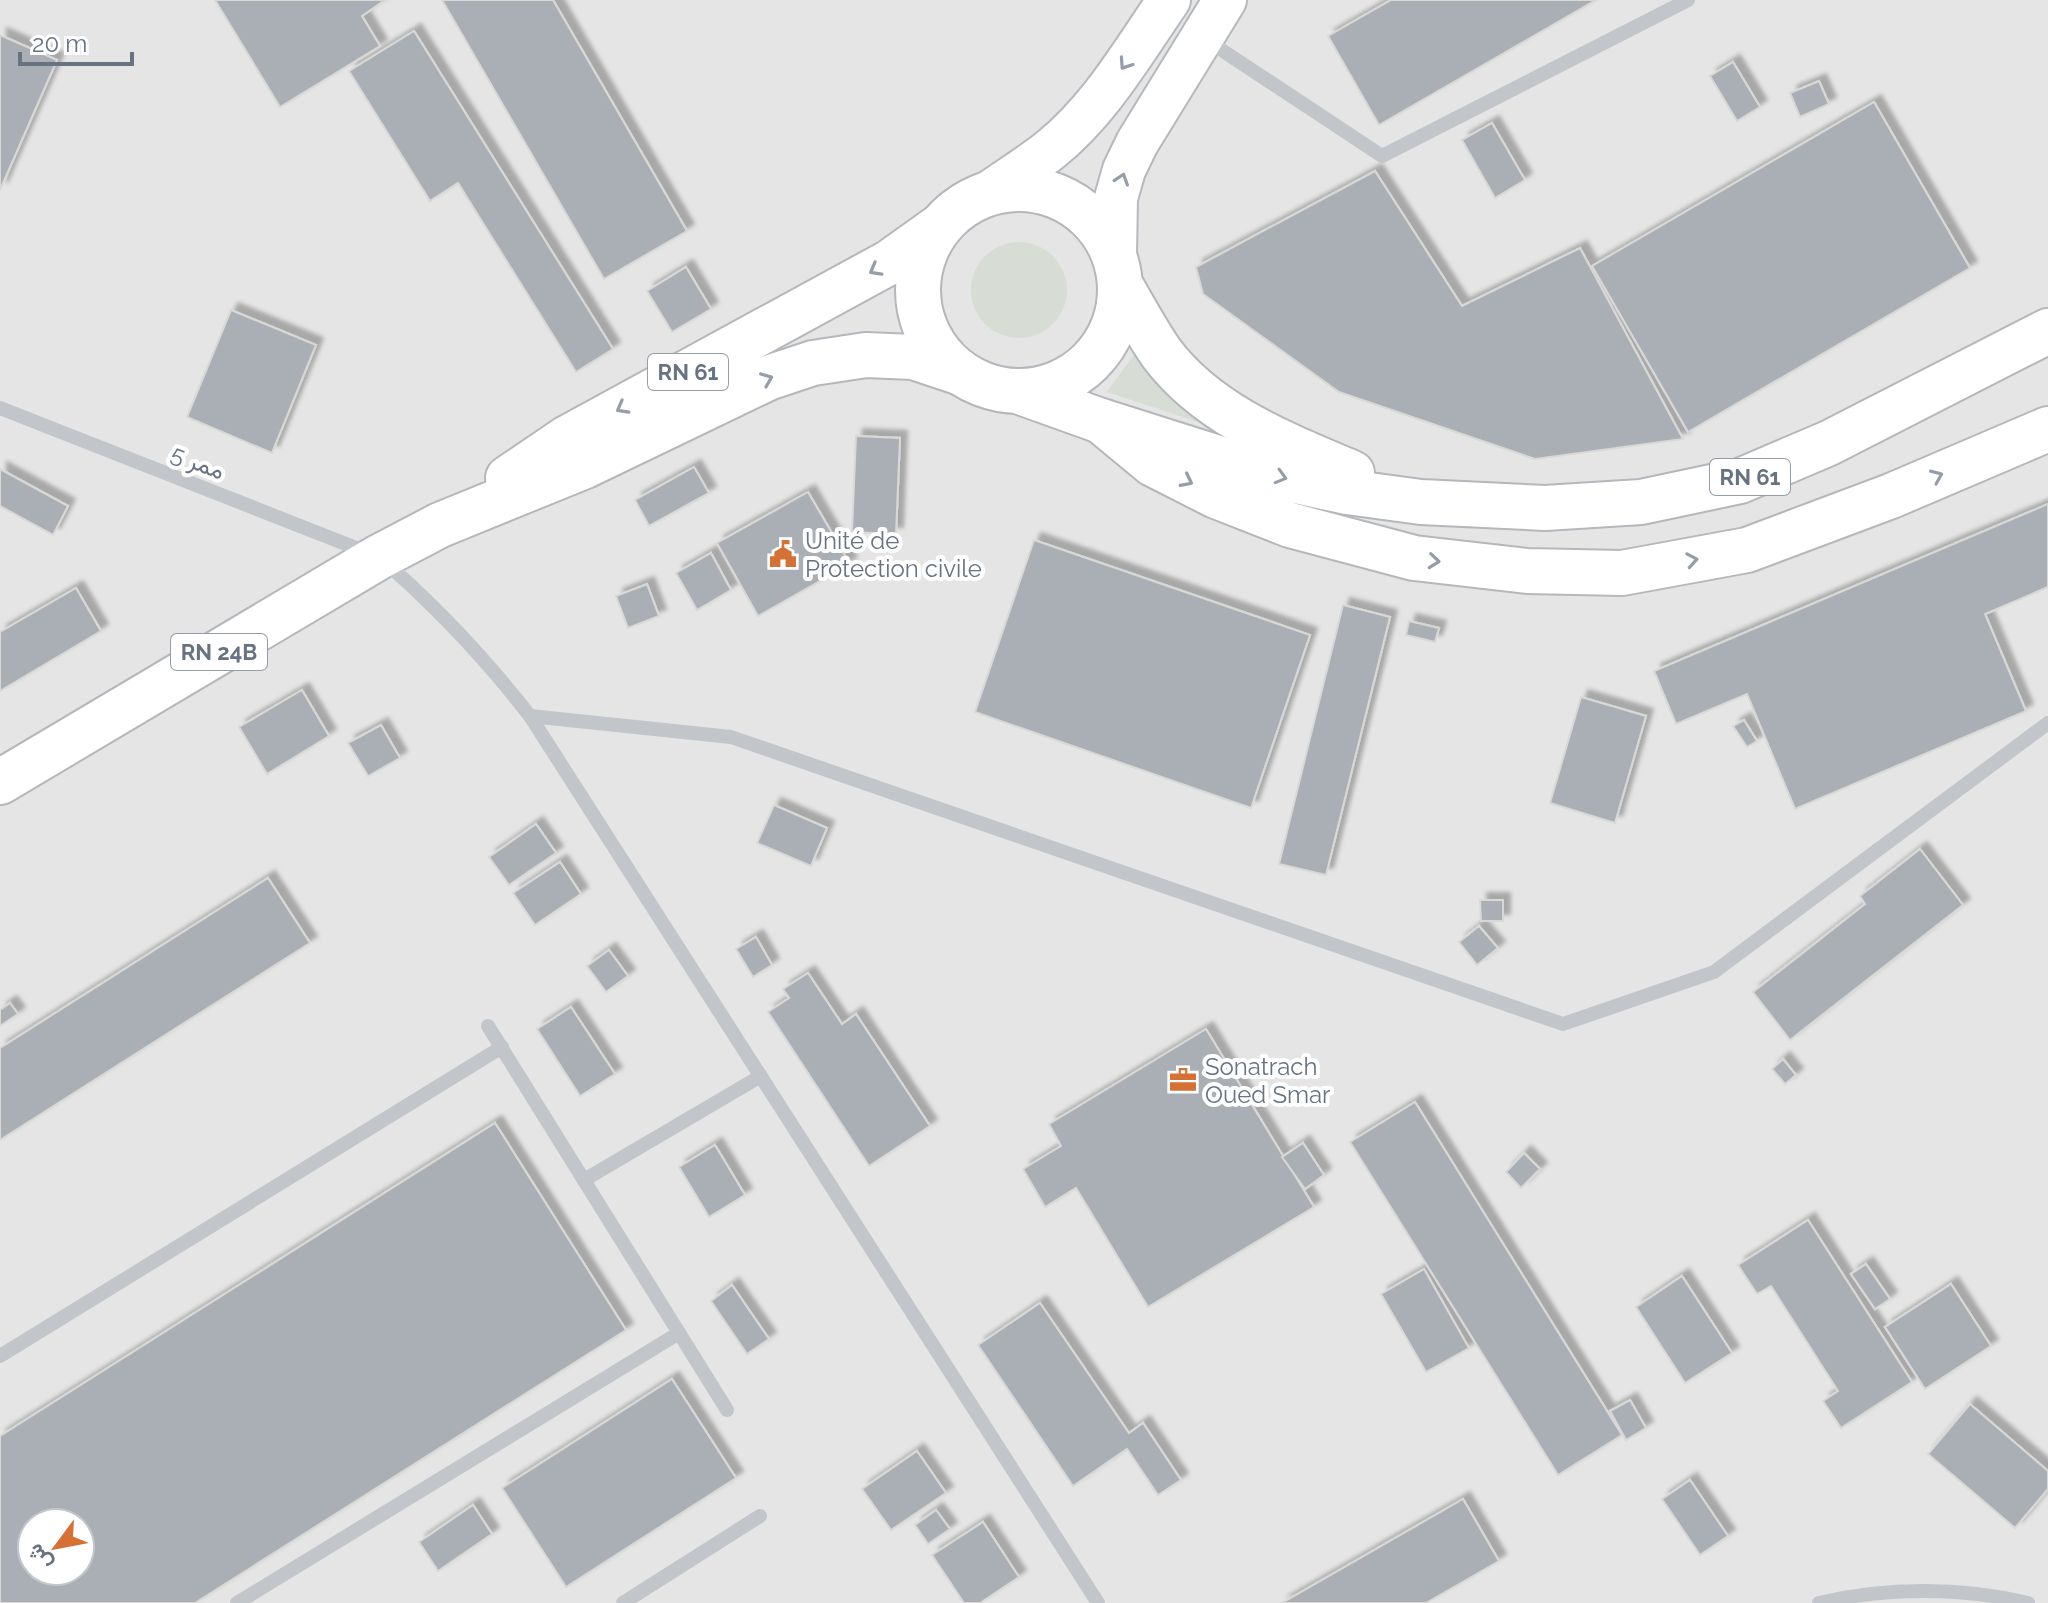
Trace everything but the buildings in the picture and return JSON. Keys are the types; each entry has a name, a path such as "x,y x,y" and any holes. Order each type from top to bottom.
{"main road":[{"path":"1169,0 1110,86 1052,149 990,192 961,206 939,226 924,253 917,286 921,318 935,348 958,372 987,387 1020,392 1052,386 1081,371 1104,347 1117,317 1116,198 1124,170 1137,143 1225,0"},
{"path":"990,192 1020,188 1050,193 1078,207 1100,228 1118,271"},
{"name":"RN 61","path":"440,525 567,438 890,262 939,226"},
{"name":"RN 61","path":"1118,271 1163,354 1211,403 1304,453 1421,502"},
{"name":"RN 61","path":"1020,392 1101,421 1287,479 1347,492 1421,502 1545,508 1641,502 1740,481 1829,443 2048,331"},
{"name":"RN 61","path":"440,525 585,466 768,378 813,363 866,355 913,357 958,372"},
{"path":"1101,421 1153,464 1216,496 1290,525 1414,558 1527,571 1622,573 1747,550 1891,496 2048,429"},
{"name":"RN 24B","path":"0,782 379,557 440,525"}],"lane":[{"path":"1202,36 1382,156 1688,0"},
{"name":"ممر 5","path":"0,408 379,557 465,636 530,716 1098,1603"},
{"path":"530,716 731,737 1563,1024 1714,972 2048,723"},
{"path":"488,1026 727,1410"},
{"path":"0,1356 502,1047"},
{"path":"584,1180 761,1076"},
{"path":"237,1603 679,1333"},
{"path":"623,1603 760,1516"},
{"path":"1819,1603 1878,1593 1924,1591 2028,1603"}],"shaded area":[{"path":"0,0 2048,0 2048,1603 0,1603"},
{"path":"1019,242 1038,245 1053,256 1064,271 1067,290 1064,309 1053,324 1038,335 1019,338 1000,335 985,324 974,309 971,290 974,271 985,256 1000,245"},
{"path":"1135,353 1213,427 1107,392"}],"place":[{"name":"Unité de Protection civile","path":"783,554"},
{"name":"Sonatrach Oued Smar","path":"1183,1080"}]}
